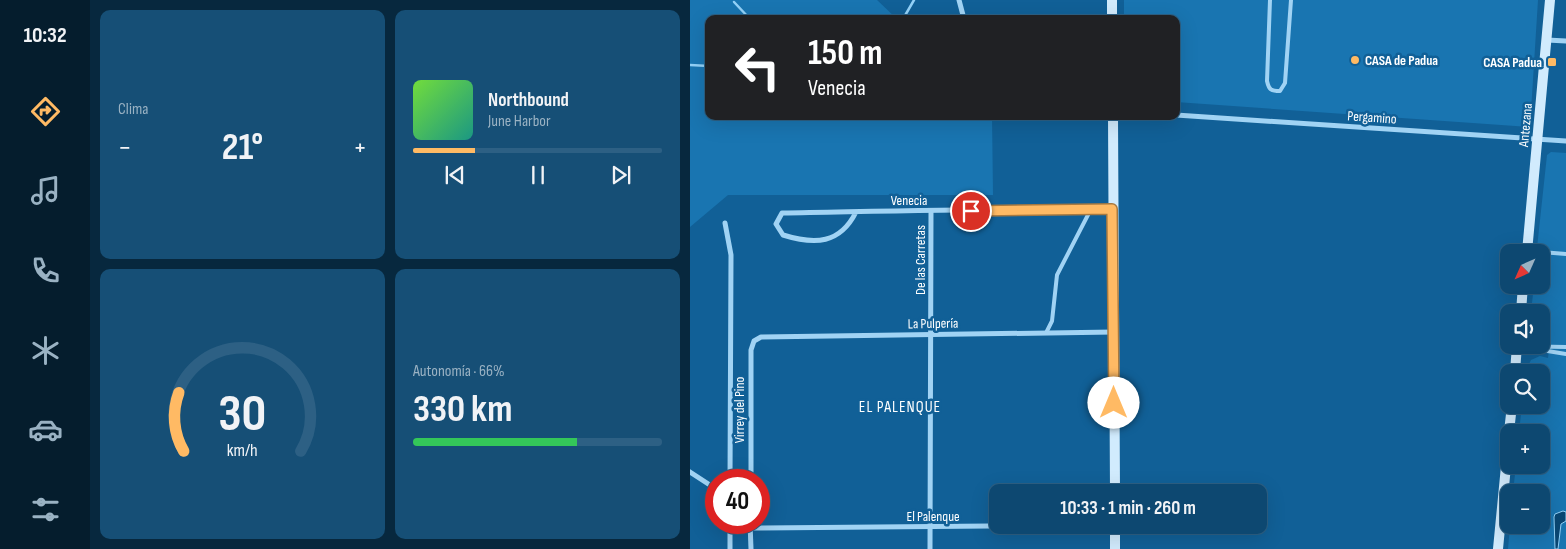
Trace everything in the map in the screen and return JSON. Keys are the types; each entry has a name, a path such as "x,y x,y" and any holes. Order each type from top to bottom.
{"street":[{"path":"959,0 963,15"},
{"path":"1112,0 1112,15"},
{"name":"Antezana","path":"1528,244 1550,0"},
{"path":"1546,40 1566,41"},
{"name":"Pergamino","path":"1180,115 1566,141"},
{"path":"1113,120 1115,484"},
{"name":"Venecia","path":"856,212 848,226 841,233 824,241 783,235 776,224 782,213 1091,208 1112,209"},
{"name":"De las Carretas","path":"930,549 932,211"},
{"path":"725,223 731,255 730,469"},
{"name":"La Pulpería","path":"754,341 761,337 1114,332"},
{"name":"Virrey del Pino","path":"750,469 751,350 754,341"},
{"path":"690,472 705,482"},
{"path":"1498,549 1505,474"},
{"name":"El Palenque","path":"770,525 989,526"},
{"path":"730,534 730,549"},
{"path":"750,534 751,549"},
{"path":"1115,534 1115,549"}],"lane":[{"path":"1270,0 1267,81 1268,88 1272,91 1280,91 1285,83 1291,0"},
{"path":"1046,333 1052,321 1055,284 1061,264 1091,208"},
{"path":"1550,253 1566,254"},
{"path":"1550,347 1566,347"},
{"path":"1550,351 1566,354"}],"shaded area":[{"path":"690,0 877,0 893,15 705,15 705,120 992,120 993,195 728,195 690,227"},
{"name":"CASA de Padua","path":"1124,0 1538,0 1530,127 1180,102 1180,15 1124,15"},
{"path":"1551,152 1566,153 1566,549 1508,549 1509,534 1550,534 1550,484 1514,484 1515,474 1550,474 1550,424 1520,424 1521,414 1550,414 1550,364 1529,364 1531,360 1540,356 1548,358 1550,354 1550,304 1532,304 1533,294 1550,294 1550,244 1537,244 1547,155"},
{"path":"1563,511 1566,512 1566,521 1561,524 1558,549 1555,549 1554,517 1555,514"}],"waterway":[{"path":"905,15 914,0"},
{"path":"734,2 746,15"},
{"path":"690,65 705,66"}],"place":[{"name":"CASA de Padua","path":"1355,60"},
{"name":"CASA Padua","path":"1552,62"}],"district":[{"name":"EL PALENQUE","path":"900,406"}],"route":[{"path":"971,211 1112,209 1114,403"}]}
